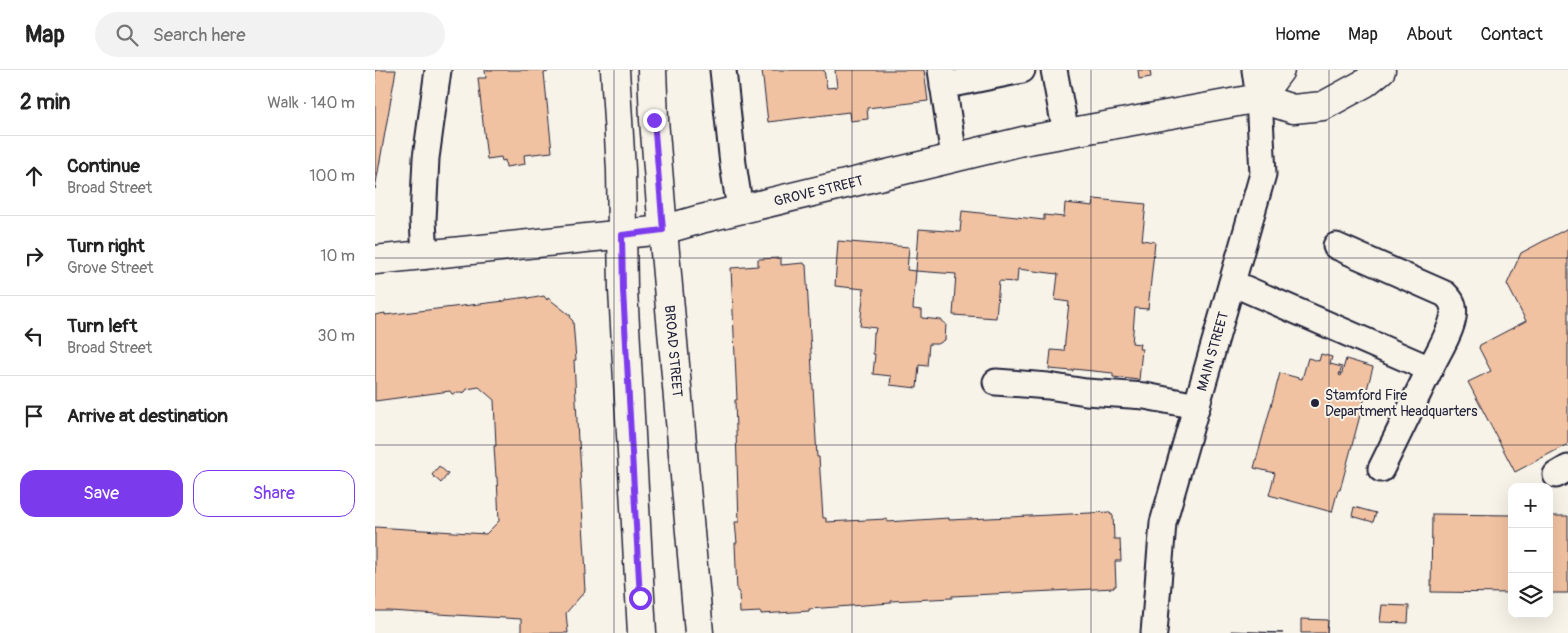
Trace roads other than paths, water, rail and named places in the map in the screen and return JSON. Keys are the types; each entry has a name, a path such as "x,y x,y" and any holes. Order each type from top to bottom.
{"main road":[{"path":"615,70 620,156 623,290 642,633"},
{"name":"BROAD STREET","path":"652,70 663,230 699,633"},
{"path":"1259,98 1280,70"},
{"name":"GROVE STREET","path":"375,260 663,230 740,209 1023,141 1259,98 1293,109 1323,106 1365,83 1381,70"}],"street":[{"path":"425,256 423,220 426,158 438,70"},
{"path":"723,70 740,209"},
{"path":"954,157 942,78 1022,70"},
{"path":"1053,70 1066,133"},
{"name":"MAIN STREET","path":"1154,633 1163,523 1263,174 1259,98 1255,70"},
{"path":"1336,246 1445,294 1453,303 1453,323 1381,469"},
{"path":"1232,283 1430,369"},
{"path":"996,382 1048,386 1086,392 1145,396 1197,406"}],"place":[{"name":"Stamford Fire Department Headquarters","path":"1315,403"}]}
